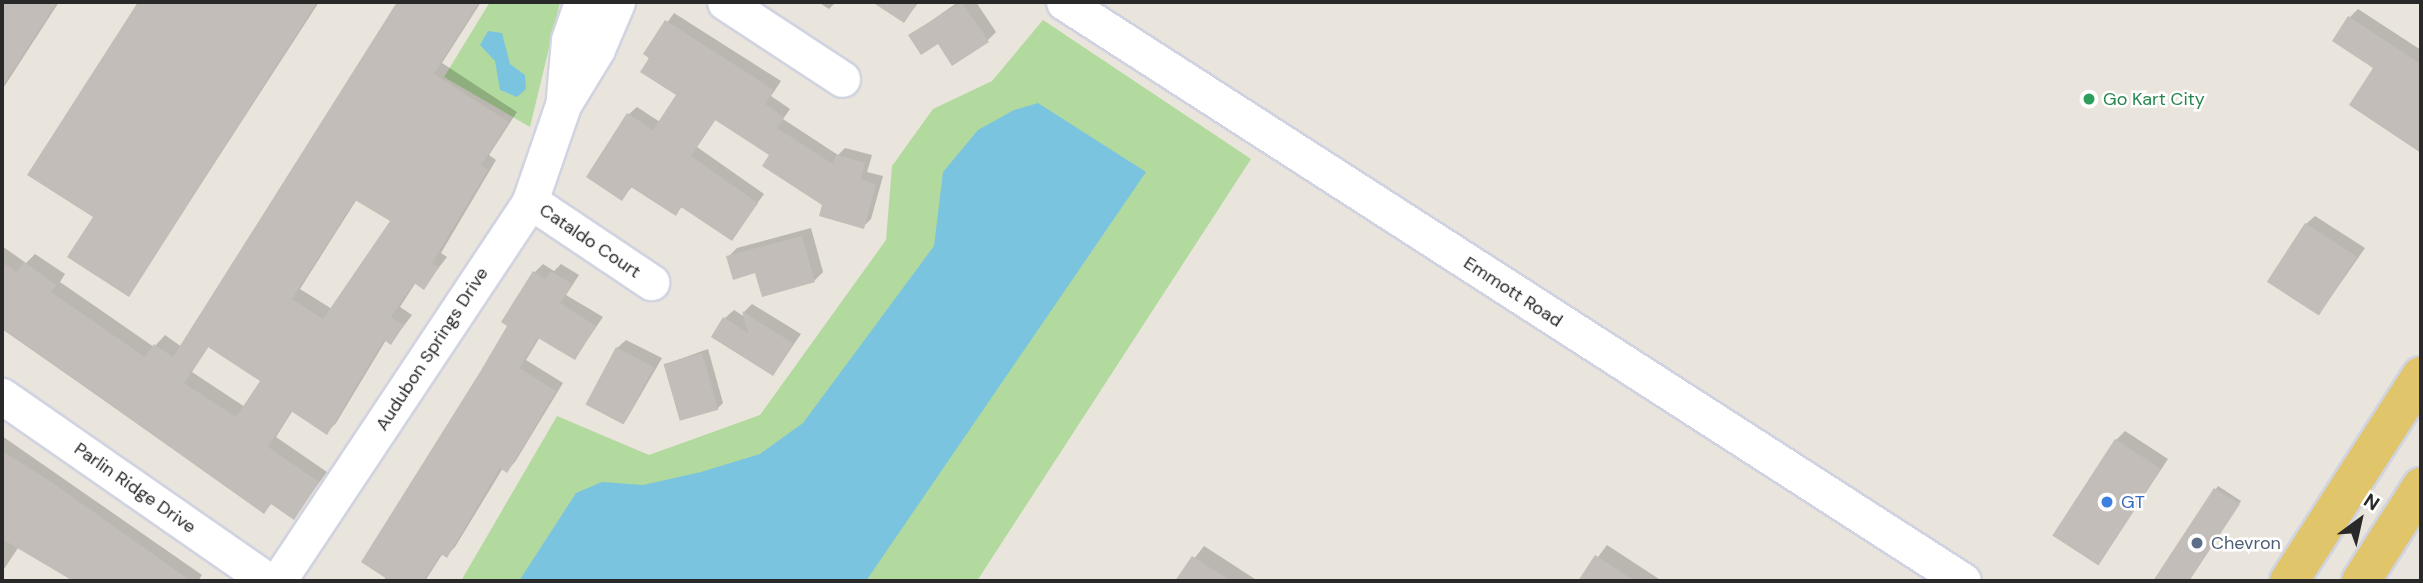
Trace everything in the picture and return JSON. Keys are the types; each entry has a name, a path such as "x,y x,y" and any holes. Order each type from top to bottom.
{"main road":[{"path":"2289,581 2421,376"},
{"path":"2361,581 2421,487"}],"street":[{"name":"Audubon Springs Drive","path":"563,105 569,40 582,2"},
{"name":"Audubon Springs Drive","path":"278,581 530,201 563,105 597,49 617,2"},
{"path":"725,2 842,79"},
{"name":"Emmott Road","path":"1064,2 1963,581"},
{"name":"Cataldo Court","path":"530,201 651,282"},
{"name":"Parlin Ridge Drive","path":"2,396 268,581"}],"green space":[{"path":"490,2 560,2 530,127 444,77"},
{"path":"1043,20 1251,159 977,581 461,581 557,416 649,455 760,415 886,240 892,166 933,109 992,81"}],"water":[{"path":"488,31 502,33 510,64 525,75 526,89 517,97 500,90 495,61 480,45"},
{"path":"1038,103 1146,172 866,581 519,581 576,493 602,482 643,485 701,472 760,454 803,423 934,246 943,172 978,130 1014,110"}],"building":[{"path":"2,2 57,2 2,87"},
{"path":"138,2 317,2 129,297 67,257 93,217 27,175"},
{"path":"397,2 479,2 434,74 509,122 481,165 488,170 432,263 439,267 424,290 414,283 391,317 404,325 391,345 384,340 327,435 291,411 268,447 319,482 294,520 271,504 264,514 2,328 2,262 17,272 24,262 56,285 51,292 145,357 154,344 173,357","holes":["355,200 390,221 323,319 292,299","208,347 260,381 236,417 184,383"]},
{"path":"872,2 918,2 904,23"},
{"path":"962,2 989,42 952,66 938,44 921,55 908,35"},
{"path":"2348,16 2421,64 2421,153 2349,105 2373,68 2332,41"},
{"path":"665,20 774,90 765,104 784,117 777,128 833,164 836,155 865,163 861,179 876,184 864,229 819,216 822,205 762,166 769,155 715,120 691,156 758,203 732,241 681,207 676,216 631,187 622,201 586,177 627,113 653,130 676,95 640,72 649,58 643,54"},
{"path":"2305,223 2357,257 2319,315 2267,282"},
{"path":"802,236 815,282 762,297 755,273 733,280 726,256"},
{"path":"533,271 546,279 551,271 572,284 560,303 596,326 575,360 538,338 519,368 556,391 531,434 507,473 500,468 447,558 441,554 423,581 390,581 361,562 480,372 507,326 501,322"},
{"path":"742,311 794,344 773,376 711,337 723,317 748,333"},
{"path":"616,347 654,367 623,425 585,404"},
{"path":"702,353 718,410 680,421 664,364"},
{"name":"GT","path":"2115,439 2161,469 2098,565 2052,535"},
{"path":"2,451 50,481 191,581 73,581 2,539"},
{"name":"Chevron","path":"2214,488 2240,504 2189,581 2153,581"},
{"path":"1595,555 1635,581 1578,581"},
{"path":"1192,556 1231,581 1175,581"}],"place":[{"name":"Go Kart City","path":"2089,99"},
{"name":"GT","path":"2107,502"},
{"name":"Chevron","path":"2197,543"}]}
